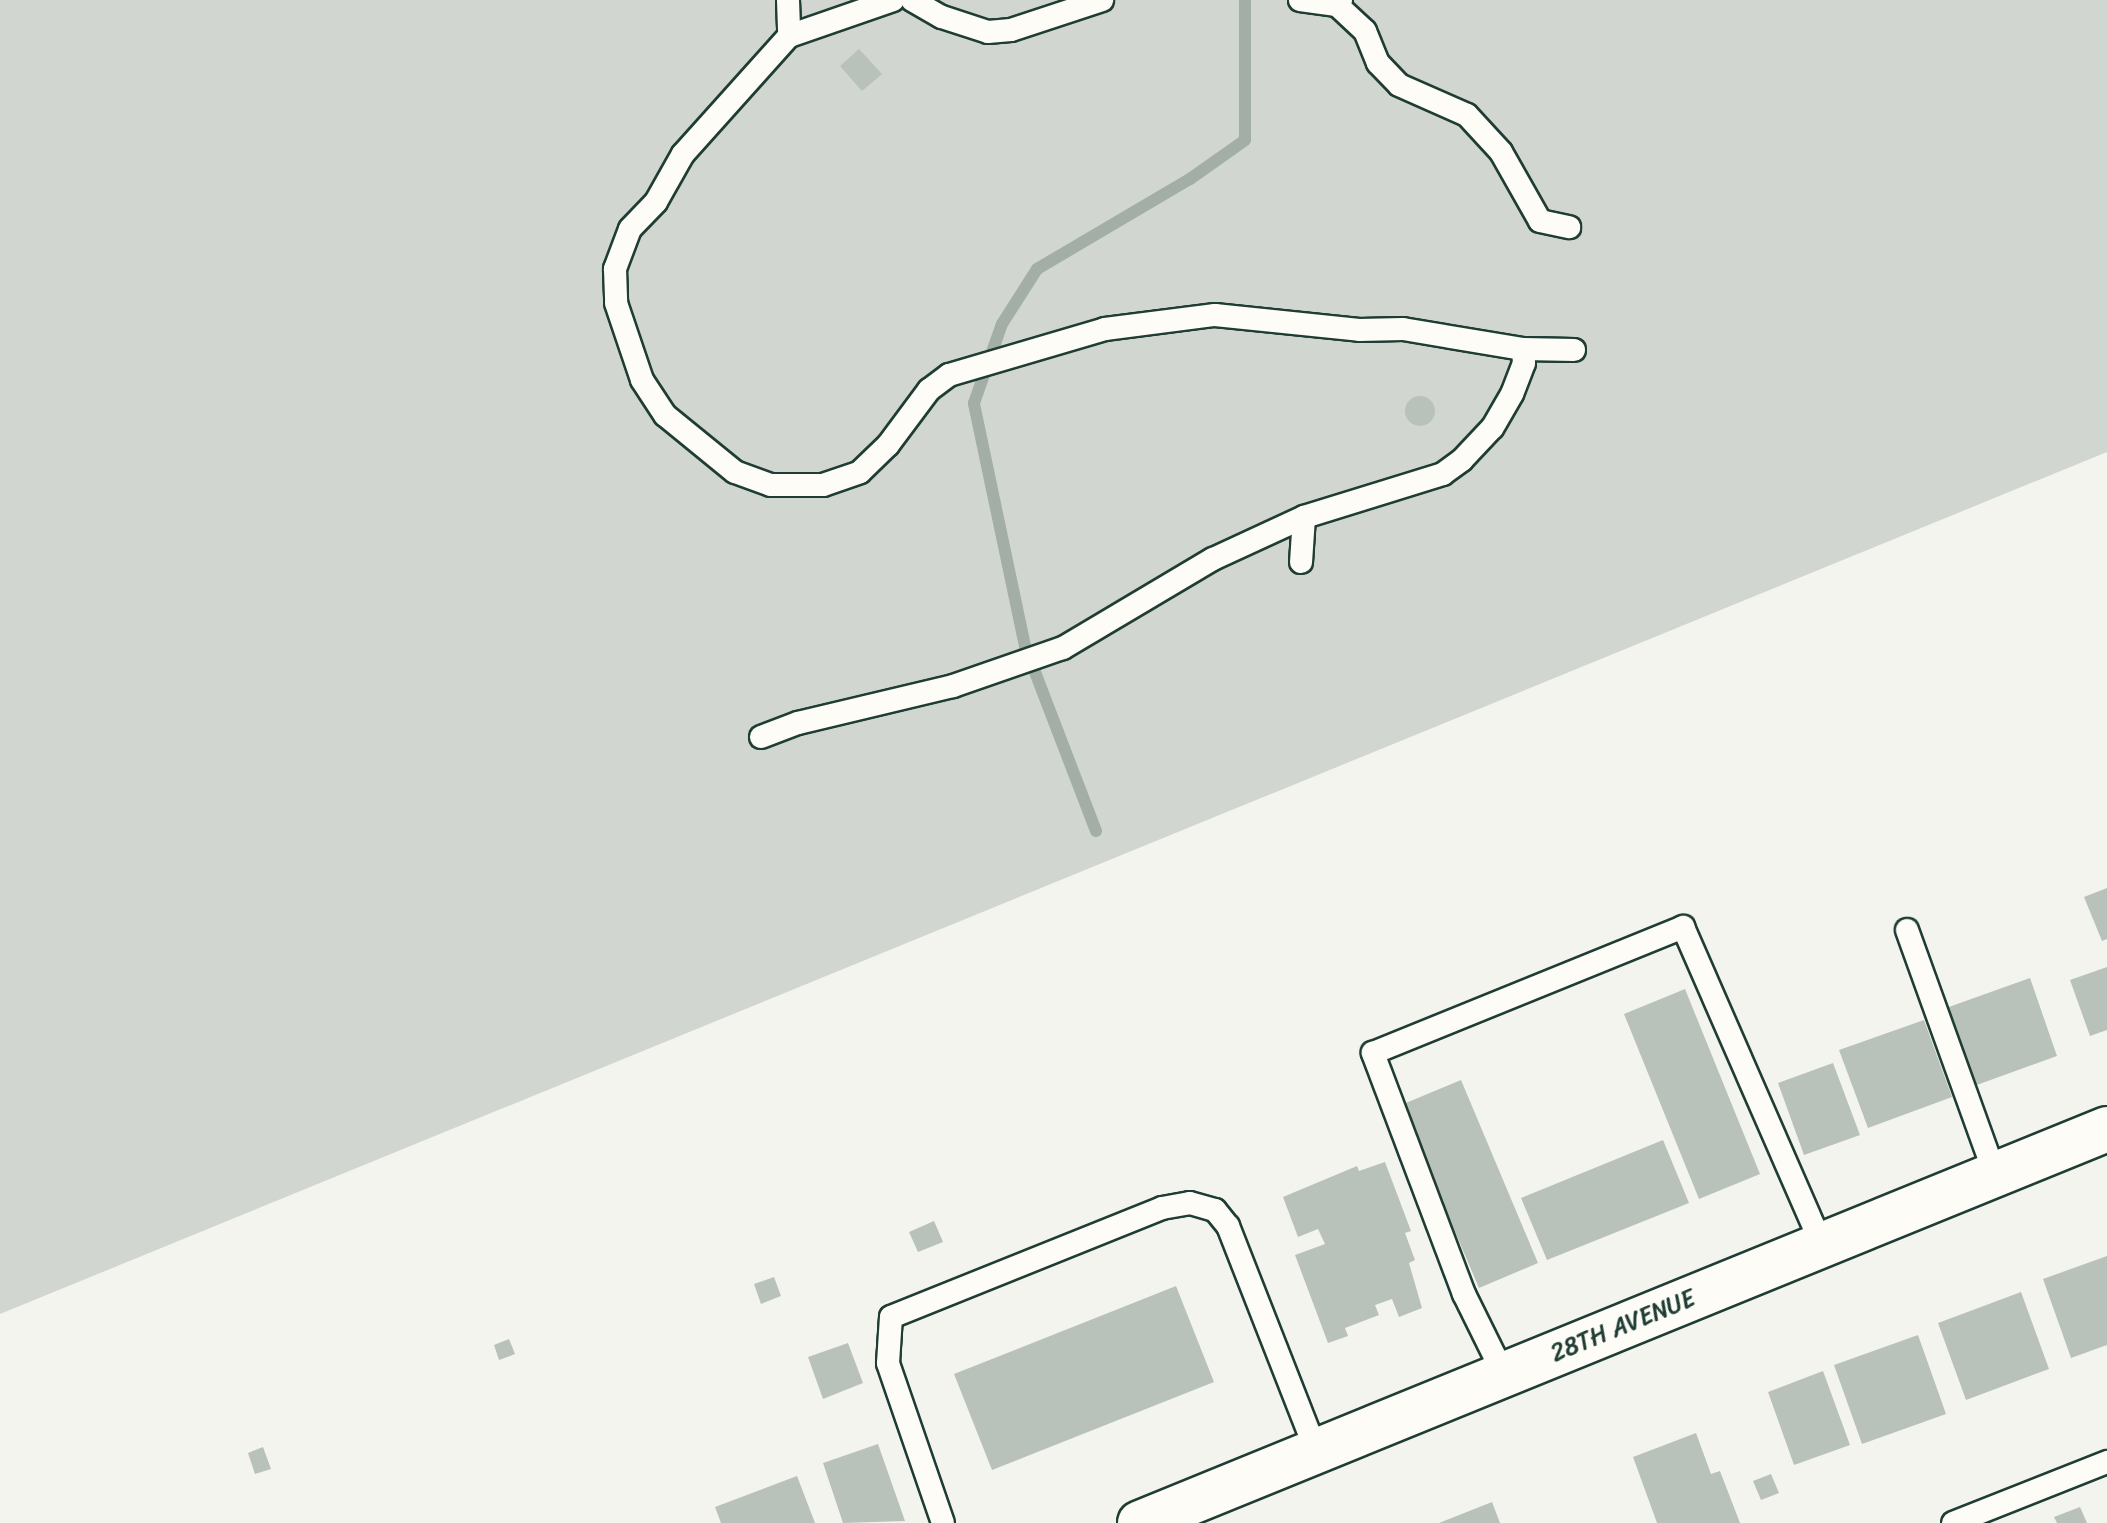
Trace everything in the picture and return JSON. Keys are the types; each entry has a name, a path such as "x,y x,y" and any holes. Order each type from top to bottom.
{"street":[{"name":"28TH AVENUE","path":"1140,1523 2107,1129"}],"lane":[{"path":"788,0 789,36"},
{"path":"893,0 789,36 683,154 656,202 630,229 615,269 616,303 642,380 665,415 735,472 771,485 823,485 860,472 888,445 929,390 949,375 1105,329 1215,315 1359,330 1403,329 1523,349 1574,350"},
{"path":"912,0 942,17 988,32 1011,30 1102,0"},
{"path":"1300,0 1339,2 1365,31 1378,63 1399,85 1467,115 1501,152 1540,221 1569,227"},
{"path":"761,737 1063,648 1213,559 1304,517 1443,474 1462,460 1492,428 1512,394 1524,363 1523,349"},
{"path":"1301,562 1304,517"},
{"path":"1504,1375 1464,1294 1373,1053 1683,927 1822,1245"},
{"path":"1907,930 1995,1174"},
{"path":"943,1523 888,1363 891,1317 1162,1208 1190,1203 1215,1210 1228,1226 1316,1451"},
{"path":"1953,1523 2107,1462"}],"shaded area":[{"path":"0,0 2107,0 2107,452 0,1314"}],"building":[{"path":"859,49 882,74 862,91 840,66"},
{"path":"1420,396 1431,400 1435,411 1431,422 1420,426 1409,422 1405,411 1409,400"},
{"path":"2107,888 2107,939 2102,941 2084,897"},
{"path":"2107,967 2107,1030 2090,1036 2070,980"},
{"path":"2030,978 2057,1056 1974,1086 1946,1008"},
{"path":"1685,989 1760,1174 1699,1199 1624,1014"},
{"path":"1924,1020 1952,1097 1868,1128 1839,1050"},
{"path":"1833,1063 1860,1135 1804,1155 1778,1083"},
{"path":"1461,1080 1538,1263 1479,1288 1401,1105"},
{"path":"1663,1140 1689,1203 1547,1260 1521,1198"},
{"path":"1385,1162 1411,1231 1405,1233 1415,1260 1409,1263 1422,1308 1399,1317 1392,1299 1375,1305 1379,1315 1345,1328 1348,1336 1328,1343 1295,1255 1325,1244 1318,1229 1298,1237 1283,1197 1357,1166 1359,1171"},
{"path":"934,1221 943,1242 918,1252 909,1232"},
{"path":"2107,1256 2107,1345 2071,1358 2043,1279"},
{"path":"774,1277 781,1296 761,1304 754,1284"},
{"path":"1176,1286 1214,1382 992,1470 954,1374"},
{"path":"2021,1292 2049,1369 1966,1400 1938,1323"},
{"path":"1918,1335 1946,1414 1862,1444 1834,1365"},
{"path":"509,1339 515,1354 499,1360 494,1345"},
{"path":"848,1343 863,1383 823,1399 808,1357"},
{"path":"1823,1371 1850,1445 1794,1465 1768,1392"},
{"path":"1696,1433 1711,1474 1720,1471 1740,1523 1657,1523 1633,1457"},
{"path":"878,1444 905,1521 843,1523 823,1463"},
{"path":"263,1447 271,1469 255,1474 248,1453"},
{"path":"1771,1474 1779,1493 1761,1500 1753,1481"},
{"path":"797,1476 815,1523 721,1523 715,1507"},
{"path":"1492,1502 1500,1523 1439,1523"},
{"path":"2080,1507 2087,1523 2057,1523 2054,1517"}],"waterway":[{"path":"1096,831 1025,646 974,403 1002,324 1037,269 1190,179 1245,140 1245,0"}]}
